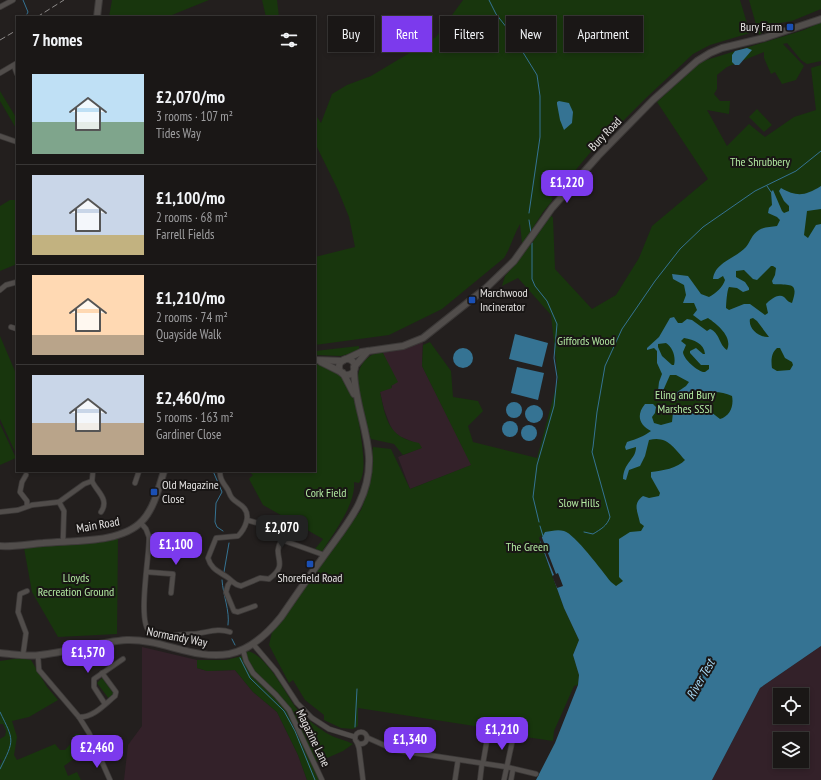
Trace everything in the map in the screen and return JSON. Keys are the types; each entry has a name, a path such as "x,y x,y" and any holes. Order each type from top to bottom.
{"street":[{"path":"0,7 13,0"},
{"path":"97,16 99,0"},
{"name":"Bury Road","path":"343,361 361,352 395,348 419,340 486,288 514,261 552,208 598,156 664,90 697,61 710,53 735,44 764,38 821,19"},
{"path":"0,73 15,65"},
{"path":"0,136 16,142"},
{"path":"0,290 6,285 16,282"},
{"path":"11,327 16,329"},
{"path":"318,361 349,374 368,351"},
{"path":"318,361 351,361 354,368"},
{"path":"342,372 339,366 343,361"},
{"name":"Normandy Way","path":"0,653 38,656 128,640 165,645 196,654 211,655 229,654 243,650 253,644 270,630 281,618 355,513 366,488 369,474 369,457 356,397 354,368"},
{"name":"Normandy Way","path":"342,372 356,397"},
{"path":"93,472 92,480 103,498 103,508 101,512"},
{"path":"135,484 139,472"},
{"path":"164,472 149,510 141,523 146,529 149,537 143,616 145,628 148,632 159,635 194,634 218,630 230,632"},
{"path":"220,473 222,482 232,498 244,508 247,513 247,520 245,528 238,536 216,538 208,558 212,569 228,578 237,586 241,586 260,578 269,579 280,568 281,563 277,546 282,540"},
{"path":"26,475 22,482 20,492 27,501 27,506"},
{"path":"0,512 18,510 27,506 59,502 92,480"},
{"path":"59,502 64,511 63,541"},
{"path":"247,520 261,524 282,540 324,555"},
{"name":"Main Road","path":"0,546 91,540 130,530 141,523"},
{"path":"146,572 172,574 171,593"},
{"path":"231,581 226,588 226,592 234,611 238,612 255,606"},
{"path":"23,655 26,634 18,605 20,594 27,591"},
{"path":"253,644 272,666 297,703 312,718 329,729 356,740 360,744 373,740 391,749 508,767 536,774"},
{"name":"Magazine Lane","path":"243,650 246,661 253,673 289,710 322,780"},
{"path":"38,656 39,670 79,717 89,733 110,780"},
{"path":"105,704 94,687 94,679 123,659"},
{"path":"79,717 85,717 91,714 116,696 116,692 102,673"},
{"path":"360,759 367,741 366,734 361,732 357,734 356,740 363,780"},
{"path":"480,780 488,734"},
{"path":"504,780 513,738"},
{"path":"455,780 458,760"},
{"path":"511,780 514,769"}],"shaded area":[{"path":"423,338 422,366 472,465 410,489 398,457 421,448 394,432 390,425 380,392 392,387 382,351"},
{"path":"821,646 821,780 712,780 760,688"},
{"path":"142,647 197,660 197,668 207,671 235,670 253,692 277,712 298,755 307,780 124,780 128,745 142,726"}],"green space":[{"path":"112,0 209,0 169,16 109,16"},
{"path":"262,0 277,0 279,16 266,16"},
{"path":"463,0 740,0 750,33 710,45 693,54 608,136 599,142 574,172 552,193 552,201 543,212 524,242 522,243 520,224 504,258 442,309 389,335 316,345 316,257 355,247 349,217 338,190 316,145 316,116 321,123 332,94 347,85 371,76 411,52 432,52 432,39 440,32 440,52 498,52 498,16 451,16"},
{"path":"749,0 821,0 821,9 792,21 774,24 759,35"},
{"path":"821,22 821,61 807,64 801,60 787,43 783,44 804,66 796,80 782,84 775,72 771,74 764,58 764,52 727,67 717,75 717,89 714,94 720,101 730,101 729,114 707,110 727,146 749,124 765,137 794,117 816,110 811,68 821,65 821,461 637,604 544,553 564,608 579,640 573,655 579,675 578,685 574,686 554,731 553,741 519,736 519,733 358,708 358,726 353,729 341,728 324,720 324,715 305,700 293,680 289,683 269,645 272,632 361,510 368,490 373,447 391,449 410,489 471,465 422,366 423,345 430,342 451,371 453,397 478,401 483,411 468,426 473,442 537,458 558,380 551,315 518,278 502,286 505,276 532,243 551,215 553,218 555,269 592,309 616,295 639,258 652,226 708,179 657,102 700,62 804,30"},
{"path":"0,91 16,117 16,128 0,101"},
{"path":"757,109 772,125 764,132 749,117"},
{"path":"10,200 16,200 16,264 0,271 0,206"},
{"path":"0,336 16,374 16,454 0,419"},
{"path":"359,346 359,351 341,356 316,355 316,351"},
{"path":"382,351 398,382 391,386 392,388 380,392 387,419 395,432 409,440 419,443 422,448 403,455 394,444 371,439 360,401 358,376 361,365 369,357"},
{"name":"Cork Field","path":"316,363 329,368 337,373 349,389 356,406 362,444 363,474 359,483 354,482 354,491 348,509 322,552 315,549 323,539 263,505 249,479 253,475 249,472 316,472"},
{"path":"0,424 16,458 0,465"},
{"name":"Lloyds Recreation Ground","path":"118,538 117,634 58,637 32,592 24,548"},
{"path":"246,651 253,653 266,664 297,709 316,726 336,738 353,744 343,751 318,762 314,759 290,710 256,673 247,660"},
{"path":"242,656 253,677 281,704 289,714 319,780 307,780 298,755 277,712 253,692 235,670 207,671 197,668 197,660 226,660"},
{"path":"20,658 31,660 47,687 58,700 29,717 12,721 17,737 14,755 17,760 55,744 60,750 65,750 72,742 75,734 79,734 87,739 90,747 64,766 68,776 77,772 81,780 0,780 0,764 2,761 0,759 0,739 5,736 6,731 3,724 0,724 0,661"},
{"path":"102,678 114,694 109,699 97,683"}],"water":[{"path":"747,48 752,50 739,65 735,65 732,62 732,55 735,51"},
{"path":"559,101 569,103 573,112 572,123 564,130 560,120 557,104"},
{"name":"River Test","path":"821,186 821,209 807,211 804,235 808,238 816,225 821,224 821,646 760,688 712,780 536,780 555,743 578,685 579,675 573,655 579,640 564,608 540,541 545,532 562,530 575,539 611,582 616,586 623,581 619,577 619,539 630,532 641,531 644,526 640,523 637,508 640,499 643,496 649,498 659,496 660,493 651,477 651,472 674,467 685,460 674,447 665,441 661,439 649,440 645,456 640,466 629,470 626,480 623,479 625,468 634,455 636,447 626,450 625,447 627,442 651,431 641,423 640,412 642,408 645,404 653,404 656,407 655,413 652,417 654,423 661,425 672,422 673,412 675,410 687,412 702,409 711,412 720,419 729,413 732,407 732,396 717,392 701,393 670,402 670,397 686,386 689,382 676,375 670,375 662,393 658,391 662,374 657,363 657,351 654,348 647,350 647,348 659,337 670,318 674,317 678,323 682,323 687,319 692,320 707,331 710,329 716,333 722,345 727,350 728,345 728,340 724,332 716,324 708,318 701,321 693,315 697,310 694,303 683,303 686,295 684,285 673,279 672,274 688,276 701,294 709,297 719,290 725,280 723,276 718,279 713,279 717,269 742,251 756,232 765,228 777,226 780,220 768,213 769,208 772,205 771,192 773,190 784,213 789,211 789,206 784,201 779,191 781,188 792,193 801,194 810,192","holes":["771,266 773,266 776,268 772,281 773,284 788,285 793,287 795,291 792,303 782,296 774,298 766,304 768,313 765,315 750,304 744,304 729,310 726,308 729,287 737,288 743,292 749,290 745,282 736,277 736,271 744,270 753,279 757,280","753,318 757,321 769,337 762,336 755,332 751,326 750,319","684,338 695,341 703,347 705,354 696,348 690,351 690,353 701,365 709,365 709,369 702,372 688,362 683,352 686,345 681,341","666,343 670,347 674,356 674,365 662,356 658,344","777,348 780,348 785,358 792,362 793,365 790,370 777,371 772,368 774,352"]},
{"path":"515,334 548,343 542,367 509,359"},
{"path":"463,348 470,351 473,358 470,365 463,368 456,365 453,358 456,351"},
{"path":"517,367 544,373 538,400 511,393"},
{"path":"511,402 517,402 522,407 520,416 517,418 511,418 506,413 506,407"},
{"path":"534,405 540,408 543,414 540,420 534,423 528,420 525,414 528,408"},
{"path":"507,421 513,421 518,426 516,435 513,437 507,437 502,432 502,426"},
{"path":"526,425 532,425 537,430 535,439 532,441 526,441 521,436 521,430"}],"pier":[{"path":"541,535 556,574 558,573 563,586 557,588 552,576 554,575 539,538"}],"waterway":[{"path":"23,0 28,12 27,14"},
{"path":"489,0 496,14 506,27"},
{"path":"523,52 537,75 540,96 540,137 529,213"},
{"path":"584,532 593,534 601,529 610,517 592,452 605,366 622,329 655,281 680,249 703,227 755,191 796,171 821,151"},
{"path":"767,186 771,192"},
{"path":"529,220 531,233"},
{"path":"532,243 532,279 535,286 547,301 557,324 554,358 557,377 554,406 537,465 533,497 539,522"},
{"path":"213,472 222,492 216,503 215,522 217,527 223,531"},
{"path":"540,526 543,536"},
{"path":"224,572 229,543"},
{"path":"222,580 228,614 228,625"},
{"path":"232,639 235,645"},
{"path":"240,658 250,678 284,711 295,731 315,780"},
{"path":"355,727 357,689"},
{"path":"0,712 8,729 11,740 8,752 0,769"}],"railway":[{"path":"39,16 64,0"},
{"path":"0,40 16,31"}],"place":[{"name":"Bury Farm","path":"790,27"},
{"name":"Marchwood Incinerator","path":"472,300"},
{"name":"Old Magazine Close","path":"154,492"},
{"name":"Shorefield Road","path":"310,564"}],"park label":[{"name":"The Shrubbery","path":"760,162"},
{"name":"Giffords Wood","path":"586,341"},
{"name":"Eling and Bury Marshes SSSI","path":"685,402"},
{"name":"Slow Hills","path":"579,503"},
{"name":"The Green","path":"527,547"}]}
